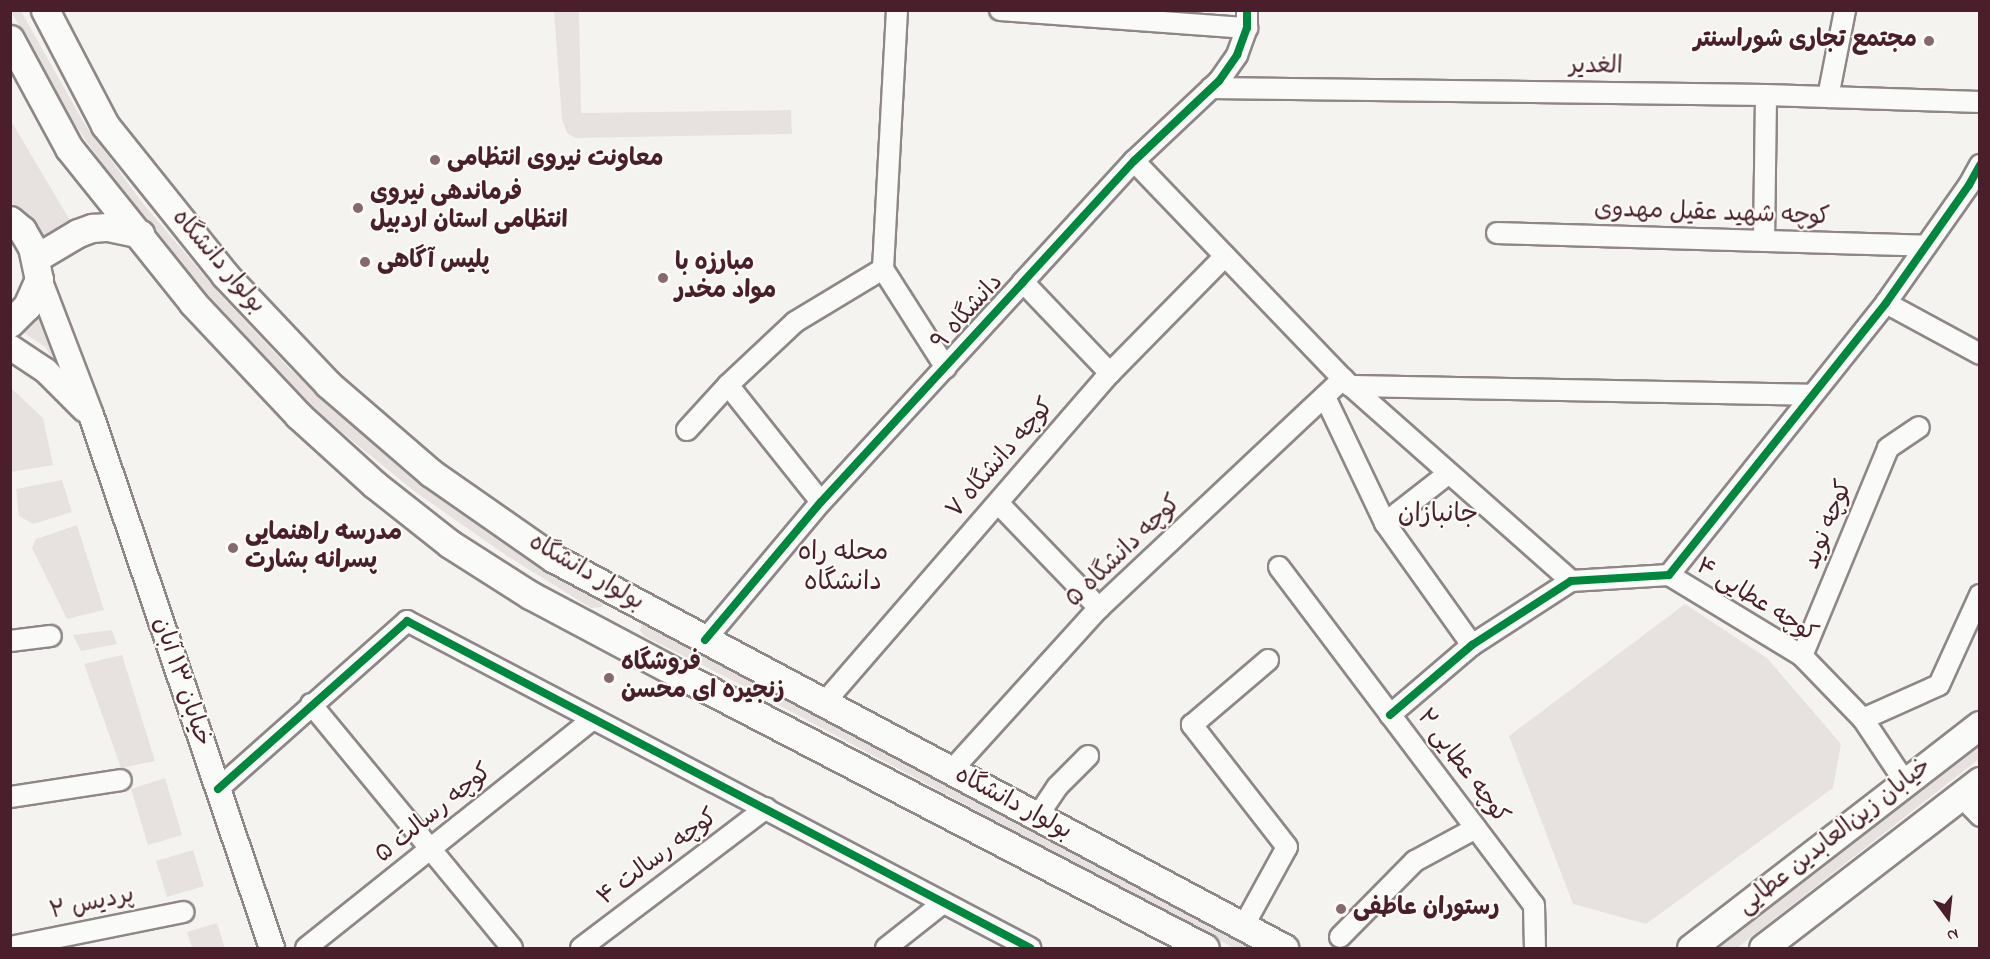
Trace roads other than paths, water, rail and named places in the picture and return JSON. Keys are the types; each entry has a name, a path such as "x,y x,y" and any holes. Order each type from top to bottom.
{"main road":[{"name":"بولوار دانشگاه","path":"45,10 105,125 225,275 328,384 431,473 553,558 1284,948"},
{"name":"بولوار دانشگاه","path":"10,39 69,148 201,312 298,415 374,484 450,544 530,595 1205,948"},
{"path":"10,220 22,230 37,268"},
{"path":"10,323 27,306 37,268 78,233 92,228 108,227 140,234"},
{"path":"622,644 642,606"},
{"name":"خیابان زین‌العابدین عطایی","path":"1691,948 1980,725"},
{"name":"خیابان زین‌العابدین عطایی","path":"1763,948 1970,788"}],"street":[{"path":"897,10 883,268 946,368"},
{"path":"1000,10 1247,19"},
{"path":"1828,97 1845,10"},
{"name":"دانشگاه ۹","path":"705,640 821,502 1134,161 1211,88 1238,56 1247,19"},
{"name":"الغدیر","path":"1211,88 1766,95 1980,102"},
{"path":"1764,241 1766,95"},
{"path":"1134,161 1347,383 1570,581"},
{"path":"1390,715 1472,645 1570,581 1669,575 1886,303 1926,246 1974,188 1980,165"},
{"name":"کوچه شهید عقیل مهدوی","path":"1497,233 1926,246"},
{"name":"کوچه دانشگاه ۷","path":"824,703 1110,374 1225,256"},
{"name":"خیابان ۱۳ آبان","path":"37,268 91,415 272,948"},
{"path":"687,430 728,385 795,322 883,268"},
{"path":"1023,282 1110,374"},
{"path":"1886,303 1980,354"},
{"name":"خیابان ۱۳ آبان","path":"10,347 46,371 91,415"},
{"path":"1347,383 1812,395"},
{"name":"کوچه دانشگاه ۵","path":"951,771 1099,608 1325,397 1347,383"},
{"path":"728,385 821,502"},
{"path":"1325,397 1385,523 1472,645"},
{"name":"کوچه نوید","path":"1802,656 1888,448 1919,427"},
{"path":"1385,523 1449,473"},
{"path":"998,502 1099,608"},
{"name":"کوچه عطایی ۲","path":"1279,567 1534,905 1534,948"},
{"name":"کوچه عطایی ۴","path":"1669,575 1802,656 1863,719 1905,782"},
{"path":"1863,719 1940,685 1980,595"},
{"path":"218,789 407,621 1030,948"},
{"path":"10,641 51,636"},
{"path":"1243,927 1287,848 1192,725 1268,660"},
{"path":"311,704 512,948"},
{"name":"کوچه رسالت ۵","path":"306,948 593,719"},
{"path":"1037,817 1057,787 1088,756"},
{"path":"10,797 121,780"},
{"path":"1970,788 1980,816"},
{"name":"کوچه رسالت ۴","path":"581,948 766,808"},
{"path":"1340,937 1414,861 1476,828"},
{"path":"886,948 944,903"},
{"name":"پردیس ۲","path":"21,946 184,912"}],"place":[{"name":"مجتمع تجاری شوراسنتر","path":"1929,41"},
{"name":"معاونت نیروی انتظامی","path":"435,160"},
{"name":"فرماندهی نیروی انتظامی استان اردبیل","path":"358,208"},
{"name":"پلیس آگاهی","path":"365,262"},
{"name":"مبارزه با مواد مخدر","path":"663,278"},
{"name":"مدرسه راهنمایی پسرانه بشارت","path":"233,548"},
{"name":"فروشگاه زنجیره ای محسن","path":"609,678"},
{"name":"رستوران عاطفی","path":"1341,909"}],"district":[{"name":"جانبازان","path":"1438,516"},
{"name":"محله راه دانشگاه","path":"843,569"}]}
